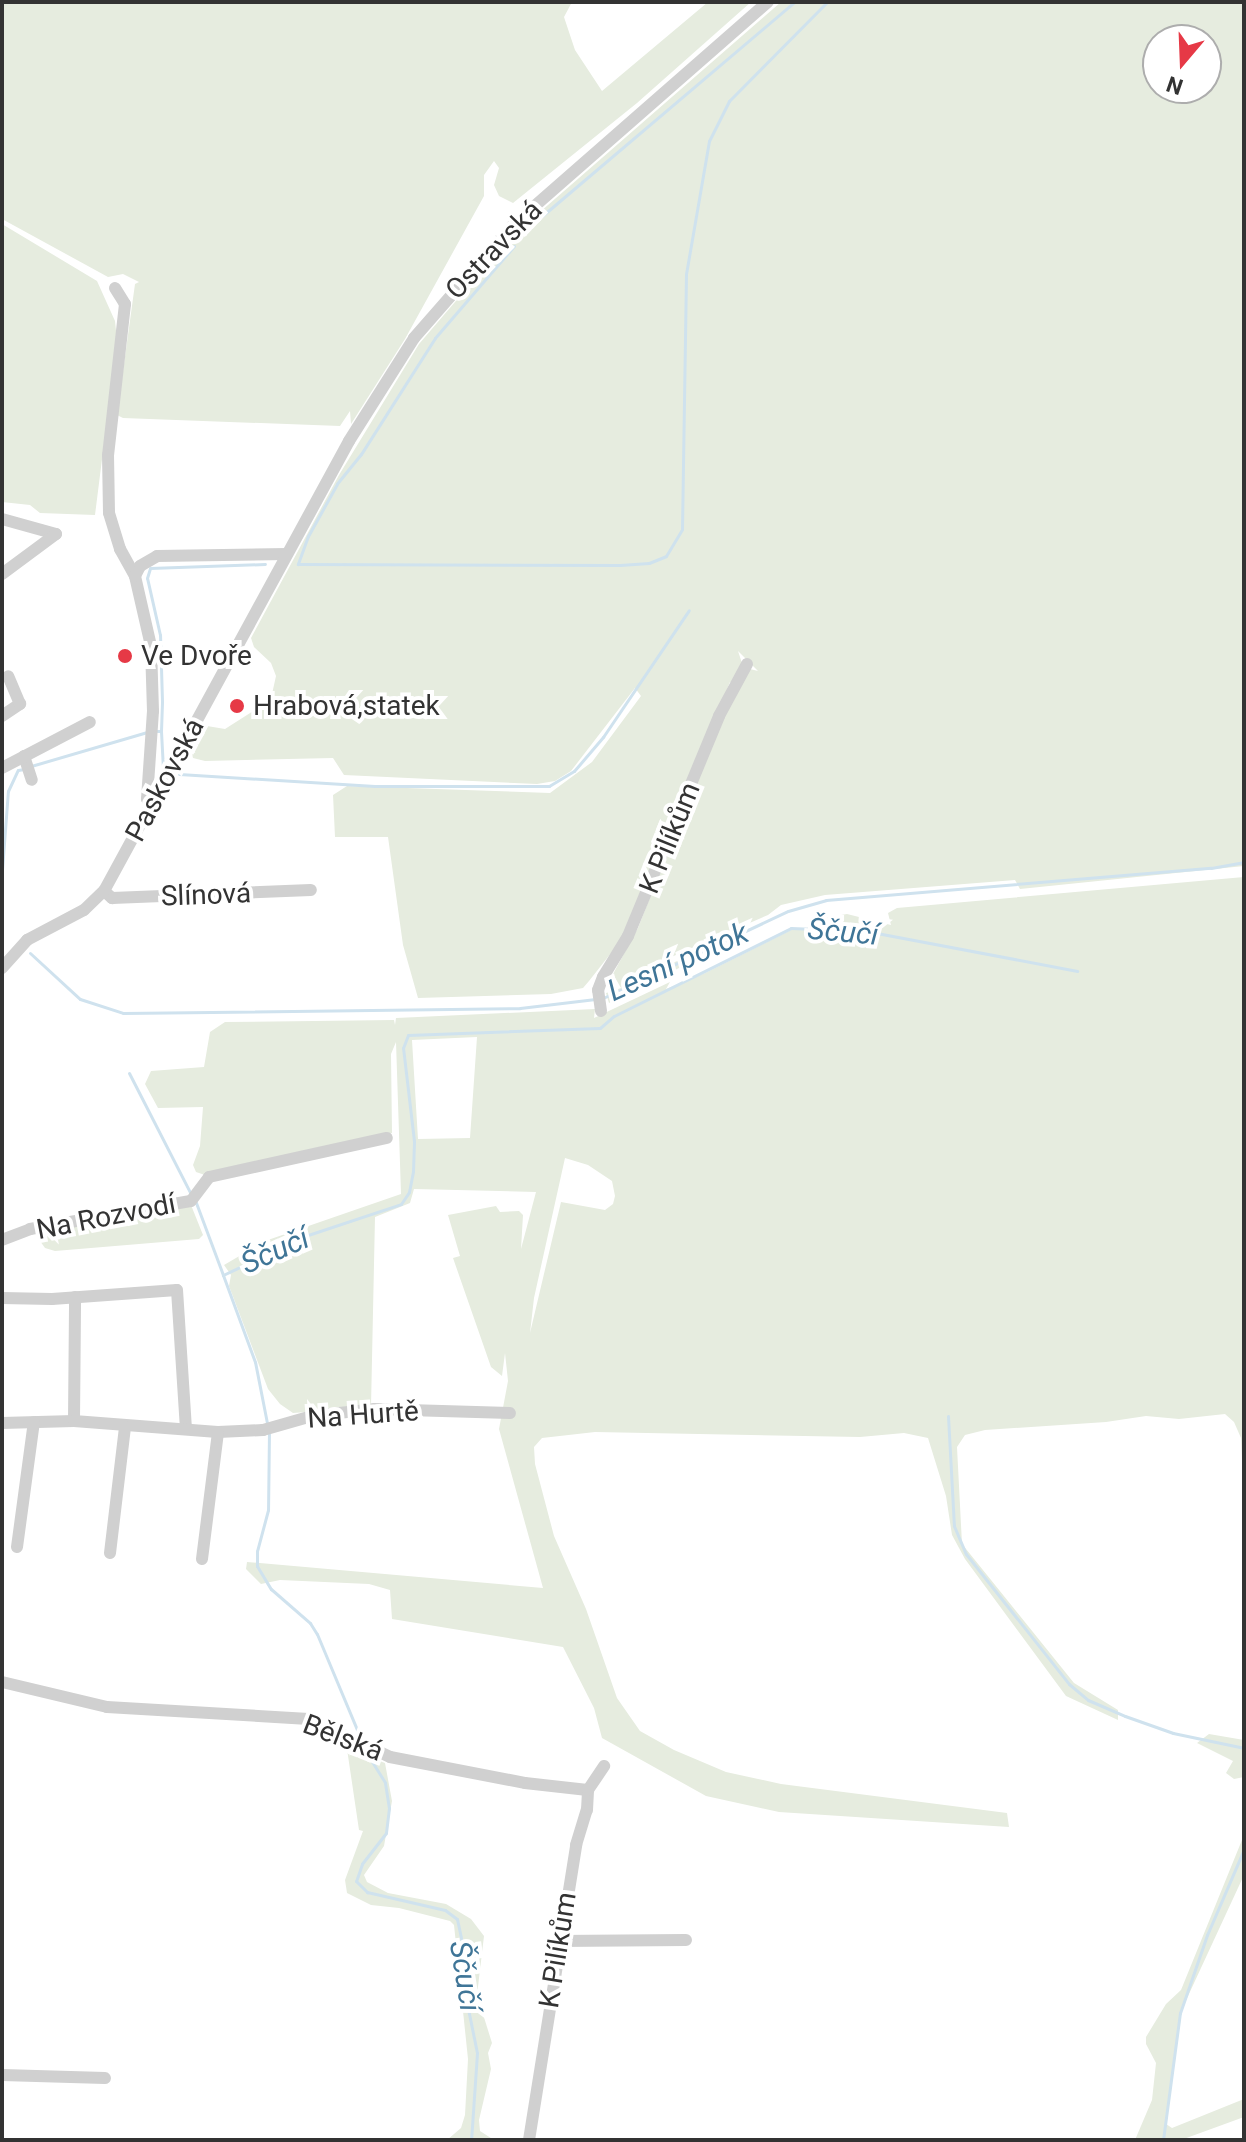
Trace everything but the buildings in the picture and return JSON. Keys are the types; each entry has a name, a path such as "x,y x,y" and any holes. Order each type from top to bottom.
{"street":[{"name":"Ostravská","path":"287,554 383,385 453,290 513,225 768,2"},
{"path":"115,288 125,304 108,455 109,513 120,549 135,576 151,646 153,711 147,799 152,804"},
{"path":"2,519 56,534 4,570"},
{"path":"135,576 144,560 157,556 287,554"},
{"name":"Paskovská","path":"2,968 27,940 84,910 104,891 287,554"},
{"name":"K Pilíkům","path":"601,1003 603,977 619,956 649,891 719,716 747,664"},
{"path":"2,716 20,704 8,676"},
{"path":"2,768 28,769 90,722"},
{"name":"Slínová","path":"104,891 112,898 311,890"},
{"name":"Na Rozvodí","path":"2,1240 30,1229 191,1201 209,1177 387,1138"},
{"path":"2,1298 177,1290 186,1429"},
{"path":"74,1421 75,1297"},
{"name":"Na Hurtě","path":"2,1423 74,1421 218,1432 268,1428 312,1416 374,1409 510,1413"},
{"path":"17,1547 34,1422"},
{"path":"110,1553 125,1427"},
{"path":"202,1559 218,1432"},
{"name":"Bělská","path":"2,1682 107,1707 309,1719 390,1757 525,1783 588,1790"},
{"name":"K Pilíkům","path":"529,2140 558,1941 588,1790 604,1766"},
{"path":"558,1941 686,1940"},
{"path":"2,2075 105,2078"}],"shaded area":[{"path":"2,2 572,2 564,17 575,50 602,91 708,2 751,2 637,103 513,203 499,196 494,185 499,168 494,161 484,175 484,196 405,339 351,424 350,411 340,426 123,418 117,415 135,284 139,282 123,274 108,277 2,219"},
{"path":"781,2 1244,2 1244,866 1020,889 1015,880 825,895 781,905 768,915 623,978 626,982 692,955 695,960 609,1003 606,993 621,988 613,974 638,928 720,719 750,669 758,671 738,651 742,663 733,682 730,682 626,934 583,988 551,994 418,998 403,945 388,837 335,837 333,795 347,786 550,793 592,762 641,696 635,688 571,771 555,781 537,784 344,775 333,758 205,761 193,758 192,754 207,726 225,729 266,703 272,694 276,676 271,663 254,647 251,638 339,475 419,344 509,239"},
{"path":"2,224 97,281 115,321 117,340 95,515 40,513 30,505 2,502"},
{"path":"1244,877 1244,1503 1241,1438 1234,1422 1225,1414 1179,1419 1146,1416 1106,1422 985,1430 965,1435 957,1447 962,1544 1074,1683 1118,1710 1118,1720 1066,1696 965,1559 952,1535 946,1496 928,1438 904,1433 860,1437 595,1432 542,1438 534,1447 535,1464 554,1536 586,1609 617,1698 640,1731 674,1750 726,1772 781,1784 1007,1813 1009,1827 779,1812 706,1796 602,1738 594,1708 563,1647 392,1619 390,1590 369,1584 280,1580 261,1584 246,1569 247,1562 543,1588 499,1429 508,1381 505,1353 502,1376 491,1367 453,1258 460,1256 448,1215 496,1206 500,1212 519,1211 523,1215 521,1249 536,1192 414,1189 410,1203 375,1217 371,1407 293,1413 280,1404 268,1389 229,1286 231,1275 224,1265 265,1241 401,1194 396,1042 391,1054 392,1133 205,1175 196,1172 193,1165 200,1146 203,1107 158,1108 145,1084 151,1071 204,1067 210,1032 225,1022 394,1020 395,1025 396,1018 595,1009 594,1018 670,982 666,989 703,974 791,930 807,928 818,919 847,914 891,925 888,913 897,908","holes":["477,1037 470,1138 418,1139 412,1040","565,1158 588,1165 612,1181 615,1196 613,1204 605,1210 561,1202 530,1333 534,1298"]},
{"path":"191,1205 203,1235 199,1239 55,1251 45,1248 40,1241 42,1229"},
{"path":"1209,1734 1244,1740 1244,1777 1234,1779 1226,1773 1233,1761 1197,1743"},
{"path":"347,1749 385,1763 392,1801 384,1846 364,1875 367,1882 388,1893 446,1904 471,1919 484,1936 477,1995 492,2043 488,2053 491,2069 479,2120 480,2131 494,2140 447,2140 461,2128 465,2115 468,2059 454,1925 450,1921 399,1908 371,1905 347,1893 345,1880 363,1831 359,1830"},
{"path":"1244,1835 1244,1875 1182,2009 1166,2124 1172,2128 1244,2099 1244,2117 1181,2140 1135,2140 1152,2100 1156,2063 1146,2044 1146,2037 1166,2004 1181,1990"}],"waterway":[{"path":"542,216 794,2"},
{"path":"514,246 435,338 361,454 337,484 308,536 298,564 620,565 649,563 666,556 682,529 686,274 709,141 729,101 827,2"},
{"path":"154,731 161,731 162,701 160,635 147,578 150,568 265,564"},
{"path":"179,774 375,786 549,786 574,771 603,737 689,610"},
{"path":"161,731 163,766"},
{"path":"31,766 147,732"},
{"path":"2,870 8,791 18,770 24,769"},
{"name":"Lesní potok","path":"603,998 788,911 826,900 1211,868 1244,862"},
{"name":"Ščučí","path":"267,1423 255,1362 223,1275 305,1236 401,1204 409,1192 413,1171 414,1141 403,1048 408,1035 600,1028 614,1016 791,928 866,931 1077,971"},
{"name":"Lesní potok","path":"30,953 80,999 123,1013 520,1008 595,999"},
{"path":"129,1073 191,1194"},
{"path":"195,1200 223,1275"},
{"path":"948,1416 954,1526 966,1554 1069,1684 1088,1700 1125,1716 1173,1733 1244,1748"},
{"name":"Ščučí","path":"269,1431 268,1510 257,1551 257,1566 271,1589 310,1623 317,1634 360,1737"},
{"name":"Ščučí","path":"366,1752 385,1783 389,1808 386,1833 362,1864 356,1881 367,1892 445,1910 457,1919 463,1948 464,1989 477,2053 471,2140"},
{"path":"1163,2140 1180,2013 1207,1935 1244,1849"}],"place":[{"name":"Ve Dvoře","path":"125,656"},
{"name":"Hrabová,statek","path":"237,706"}]}
